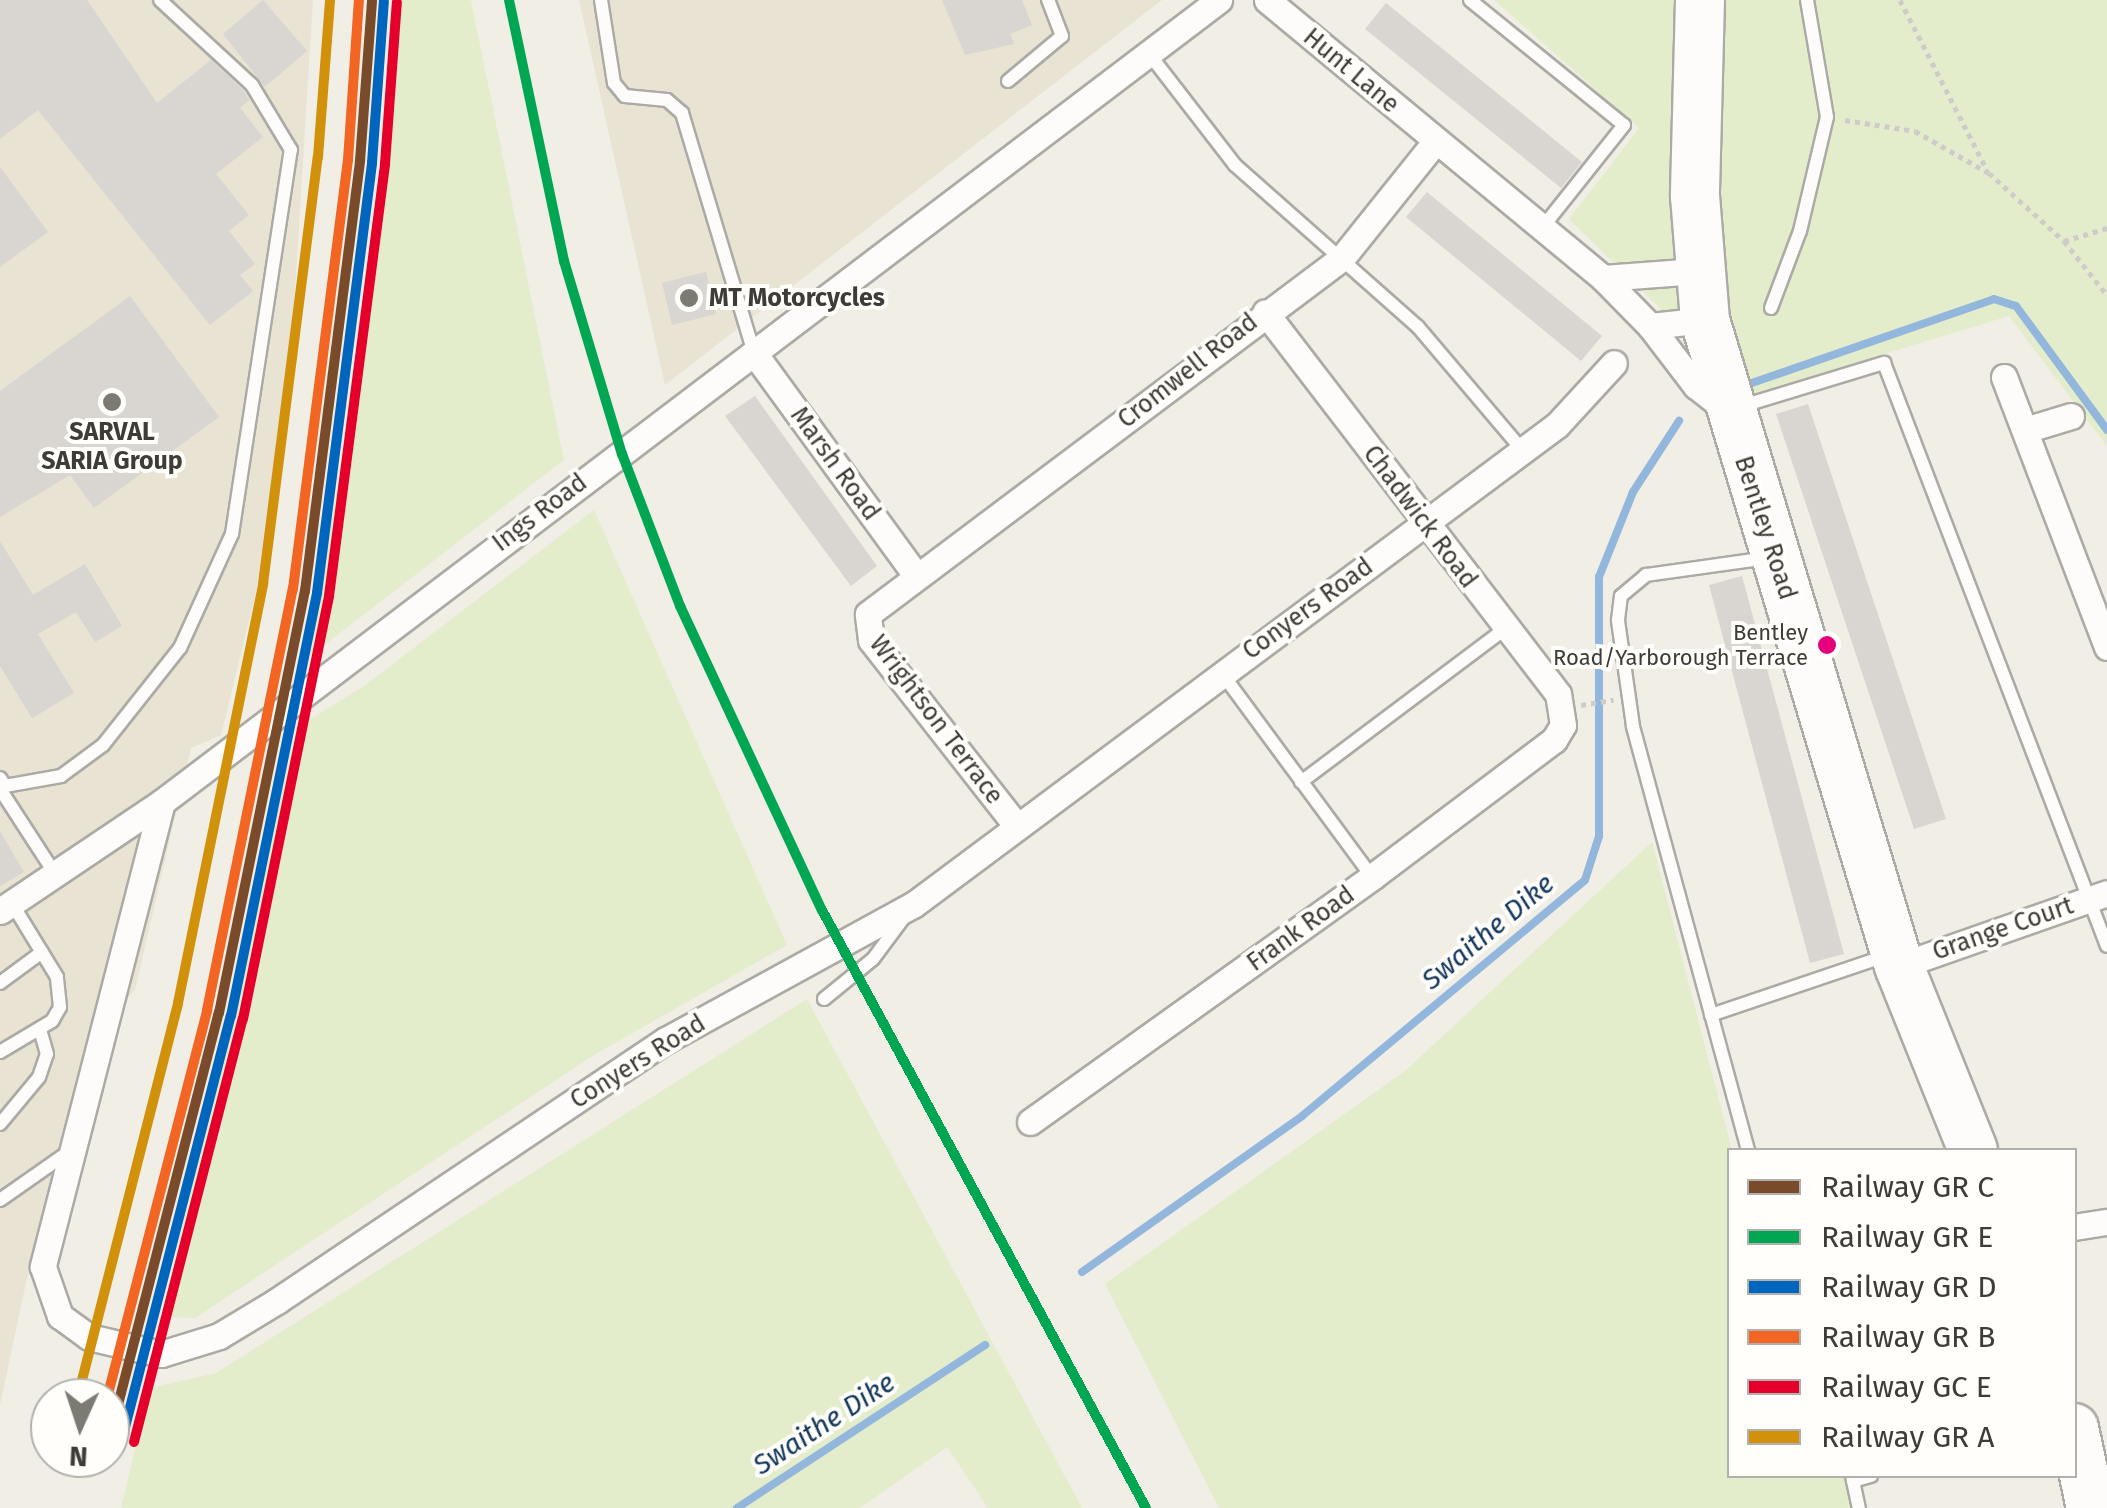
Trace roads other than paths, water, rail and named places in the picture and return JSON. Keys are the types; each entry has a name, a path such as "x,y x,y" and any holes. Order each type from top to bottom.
{"highway":[{"name":"Bentley Road","path":"1700,0 1697,270 1705,320 1728,411 1897,959 1972,1148"},
{"path":"2077,1443 2090,1508"}],"street":[{"name":"Ings Road","path":"6,906 52,869 162,802 1220,0"},
{"name":"Hunt Lane","path":"1267,0 1604,278 1650,326 1696,386 1728,411"},
{"name":"Cromwell Road","path":"916,575 1342,258 1435,142"},
{"path":"1604,278 1697,270"},
{"name":"Chadwick Road","path":"1265,312 1505,629 1563,717"},
{"path":"1650,326 1705,320"},
{"name":"Marsh Road","path":"754,353 916,575"},
{"name":"Conyers Road","path":"162,802 43,1268 60,1316 89,1337 179,1352 277,1302 666,1040 912,905 1523,451 1614,363"},
{"path":"2004,377 2107,647"},
{"path":"2025,430 2071,416"},
{"name":"Wrightson Terrace","path":"916,575 875,606 866,630 1016,825"},
{"name":"Frank Road","path":"1030,1122 1554,740 1563,717"},
{"name":"Grange Court","path":"1897,959 2098,896"},
{"path":"2077,1227 2107,1222"}],"lane":[{"path":"52,869 2,784 61,776 104,745 180,648 232,534 291,150 252,84 160,0"},
{"path":"600,0 614,83 625,96 668,100 682,113 754,353"},
{"path":"1008,81 1062,36 1048,0"},
{"path":"1470,0 1624,125 1542,228"},
{"path":"1771,308 1800,231 1827,117 1806,0"},
{"path":"1150,54 1235,165 1450,360 1523,451"},
{"path":"1728,411 1884,363 2098,896 2107,946"},
{"path":"1747,1148 1629,698 1618,620 1631,583 1775,557"},
{"path":"1302,782 1505,629"},
{"path":"1221,672 1372,876"},
{"path":"824,1000 873,960 912,905"},
{"path":"0,1052 40,1030 60,1007 61,991 42,952 6,906"},
{"path":"0,983 42,952"},
{"path":"1711,1015 1897,959"},
{"path":"0,1124 39,1078 48,1054 40,1030"},
{"path":"0,1200 76,1147"},
{"path":"1852,1478 1859,1508"}],"waterway":[{"name":"Swaithe Dike","path":"1749,384 1994,299 2016,306 2107,430"},
{"name":"Swaithe Dike","path":"1082,1272 1302,1116 1585,880 1599,836 1599,577 1633,492 1679,421"},
{"name":"Swaithe Dike","path":"737,1508 985,1345"}],"place":[{"name":"MT Motorcycles","path":"689,298"},
{"name":"SARVAL SARIA Group","path":"112,402"},
{"name":"Bentley Road/Yarborough Terrace","path":"1827,645"}]}
